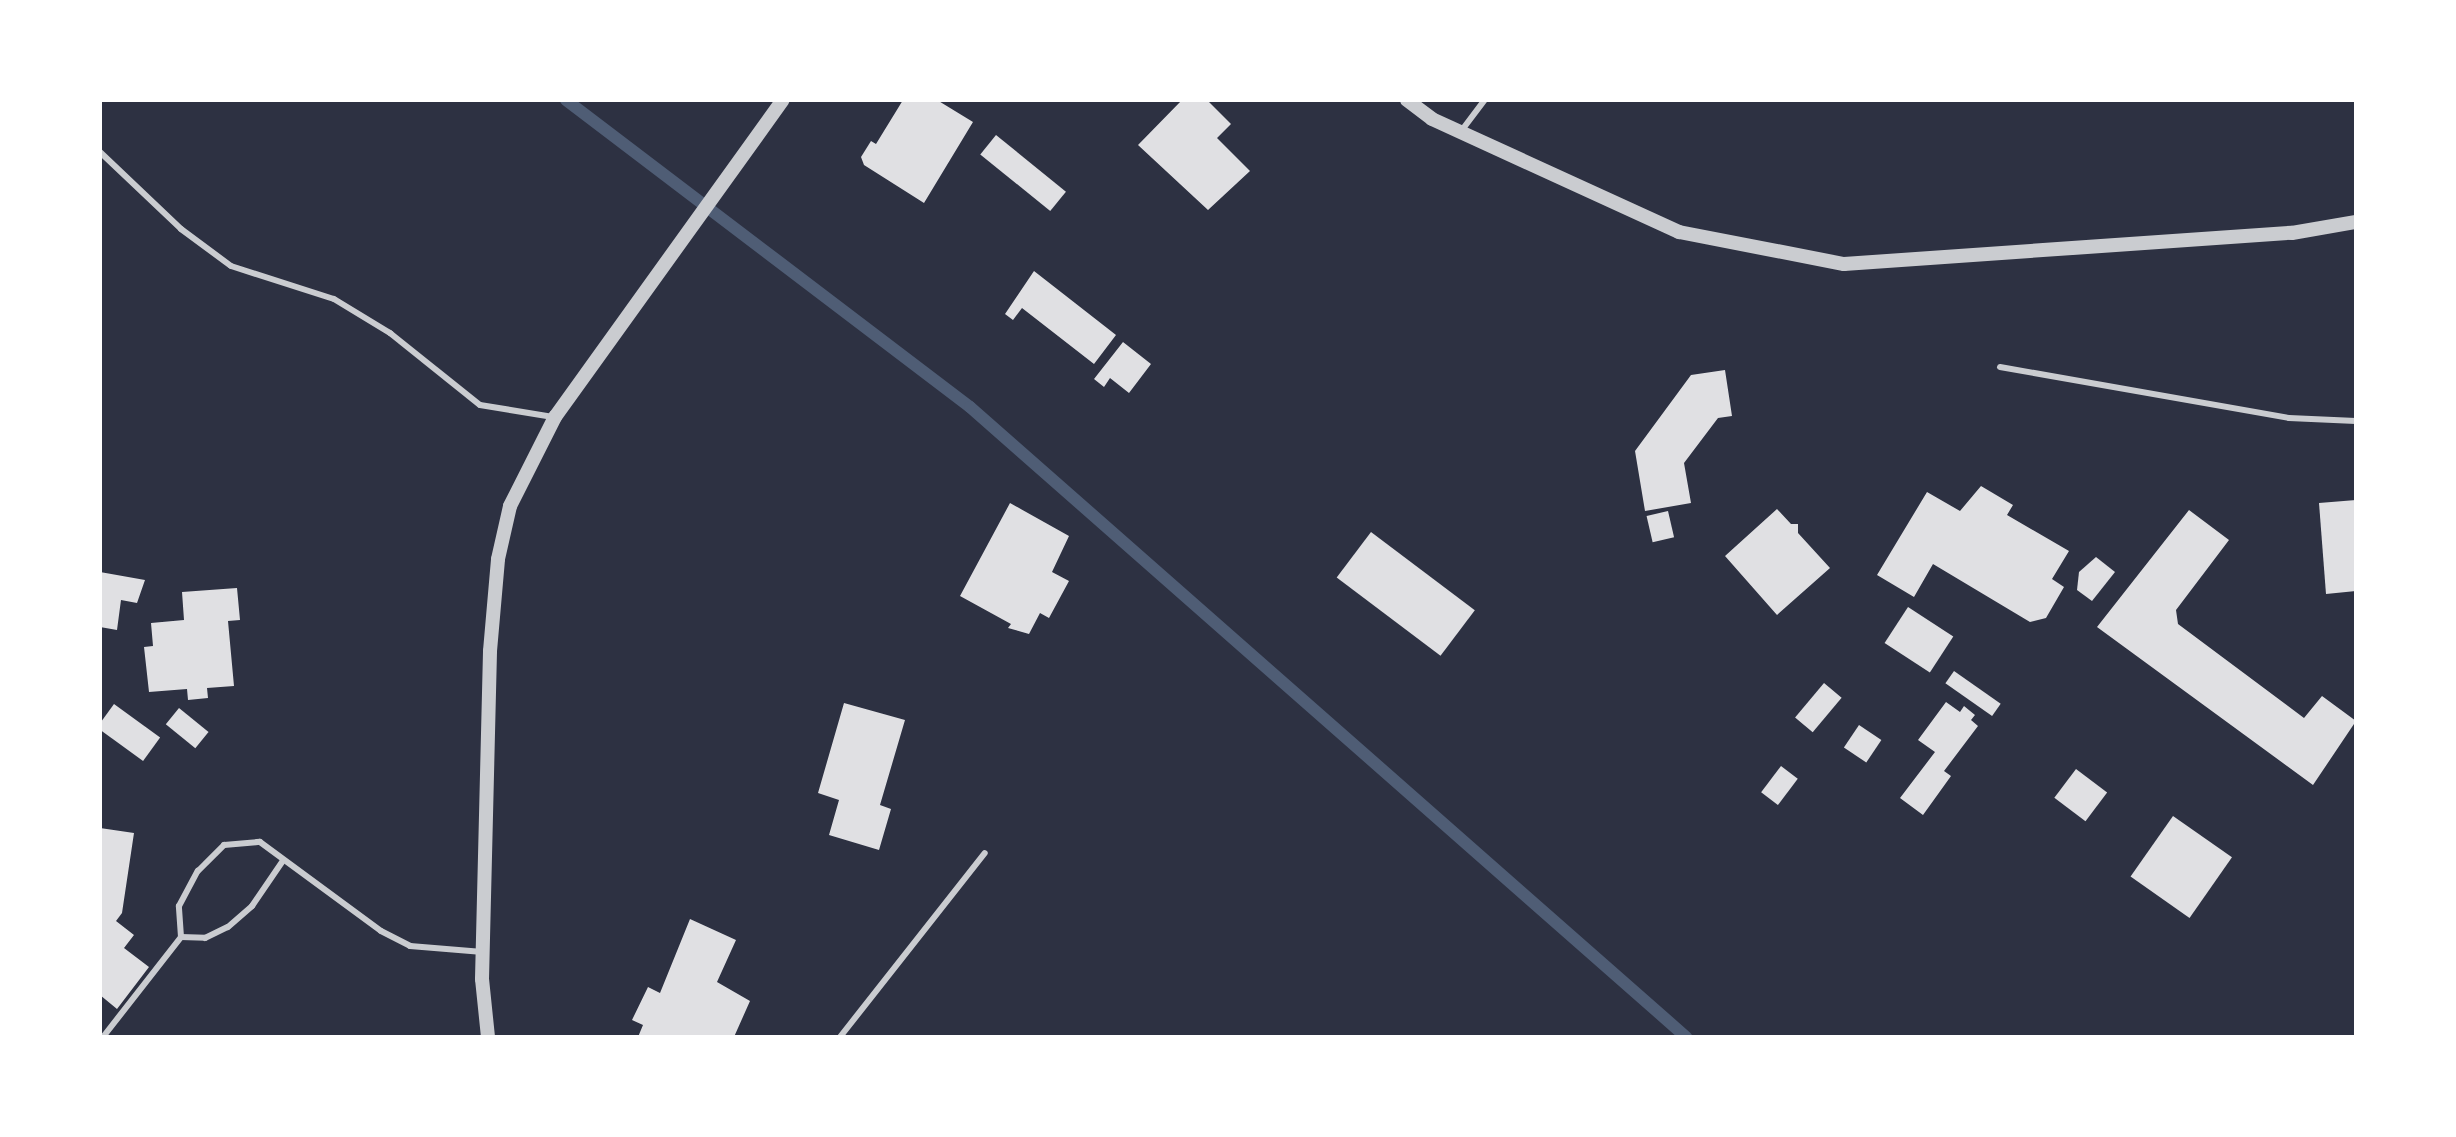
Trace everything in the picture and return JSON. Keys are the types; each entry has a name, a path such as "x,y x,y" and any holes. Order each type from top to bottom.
{"street":[{"path":"488,1037 483,952 498,559 510,506 555,417 783,100"},
{"path":"1407,100 1432,119 1462,130 1679,232 1844,264 2292,233 2356,222"}],"lane":[{"path":"1462,130 1485,100"},
{"path":"100,152 181,229 231,266 334,299 390,333 480,405 555,417"},
{"path":"2000,367 2289,418 2356,421"},
{"path":"103,1037 181,937 179,906 198,871 224,845 260,842 282,862 410,946 483,952"},
{"path":"840,1037 985,853"},
{"path":"181,937 205,938 228,927 252,906 282,862"}],"building":[{"path":"903,100 937,100 973,122 924,203 864,165 861,157 871,141 876,144"},
{"path":"1182,100 1207,100 1231,124 1217,138 1250,171 1208,210 1138,145"},
{"path":"996,135 1066,192 1050,211 980,154"},
{"path":"1034,271 1116,335 1094,364 1022,308 1013,320 1005,314"},
{"path":"1123,342 1151,364 1129,393 1110,378 1104,387 1094,379"},
{"path":"1725,370 1732,416 1718,418 1684,463 1691,503 1645,511 1635,451 1691,375"},
{"path":"1981,486 2013,505 2007,515 2069,551 2052,579 2064,587 2046,618 2030,622 1933,564 1914,597 1877,575 1927,492 1960,511"},
{"path":"2356,500 2356,591 2326,594 2319,503"},
{"path":"1010,503 1069,536 1052,572 1069,581 1049,618 1040,613 1029,634 1008,628 1011,624 960,596"},
{"path":"1777,509 1791,524 1798,524 1798,533 1830,568 1777,615 1725,556"},
{"path":"2189,510 2229,540 2176,610 2178,624 2304,718 2322,696 2356,721 2313,785 2097,627"},
{"path":"1668,511 1674,537 1653,542 1647,516"},
{"path":"1371,532 1475,610 1441,656 1337,578"},
{"path":"2096,557 2115,572 2092,601 2077,590 2079,572"},
{"path":"100,572 145,580 137,603 121,600 117,630 100,627"},
{"path":"237,588 240,620 228,621 234,686 207,688 208,698 188,700 187,689 149,692 144,647 153,646 151,623 184,620 182,592"},
{"path":"1908,607 1953,636 1930,672 1885,643"},
{"path":"1954,671 2001,704 1992,716 1945,683"},
{"path":"1824,683 1842,698 1813,732 1795,717"},
{"path":"1946,702 1960,712 1964,706 1975,715 1971,720 1978,726 1944,771 1951,776 1923,815 1900,798 1935,752 1918,740"},
{"path":"844,703 905,720 880,805 891,809 879,850 829,835 839,800 818,793"},
{"path":"114,704 160,738 143,761 100,730 100,723"},
{"path":"179,708 209,732 195,748 166,724"},
{"path":"1859,725 1881,740 1866,762 1844,747"},
{"path":"1781,766 1798,779 1778,805 1761,792"},
{"path":"2076,769 2107,792 2085,821 2054,798"},
{"path":"2173,816 2232,857 2190,918 2131,877"},
{"path":"100,828 134,833 122,913 116,921 134,935 124,948 149,967 117,1009 100,995"},
{"path":"690,919 736,940 717,982 750,1001 734,1037 638,1037 643,1025 632,1020 648,987 660,993"}],"waterway":[{"path":"566,100 970,407 1686,1037"}]}
